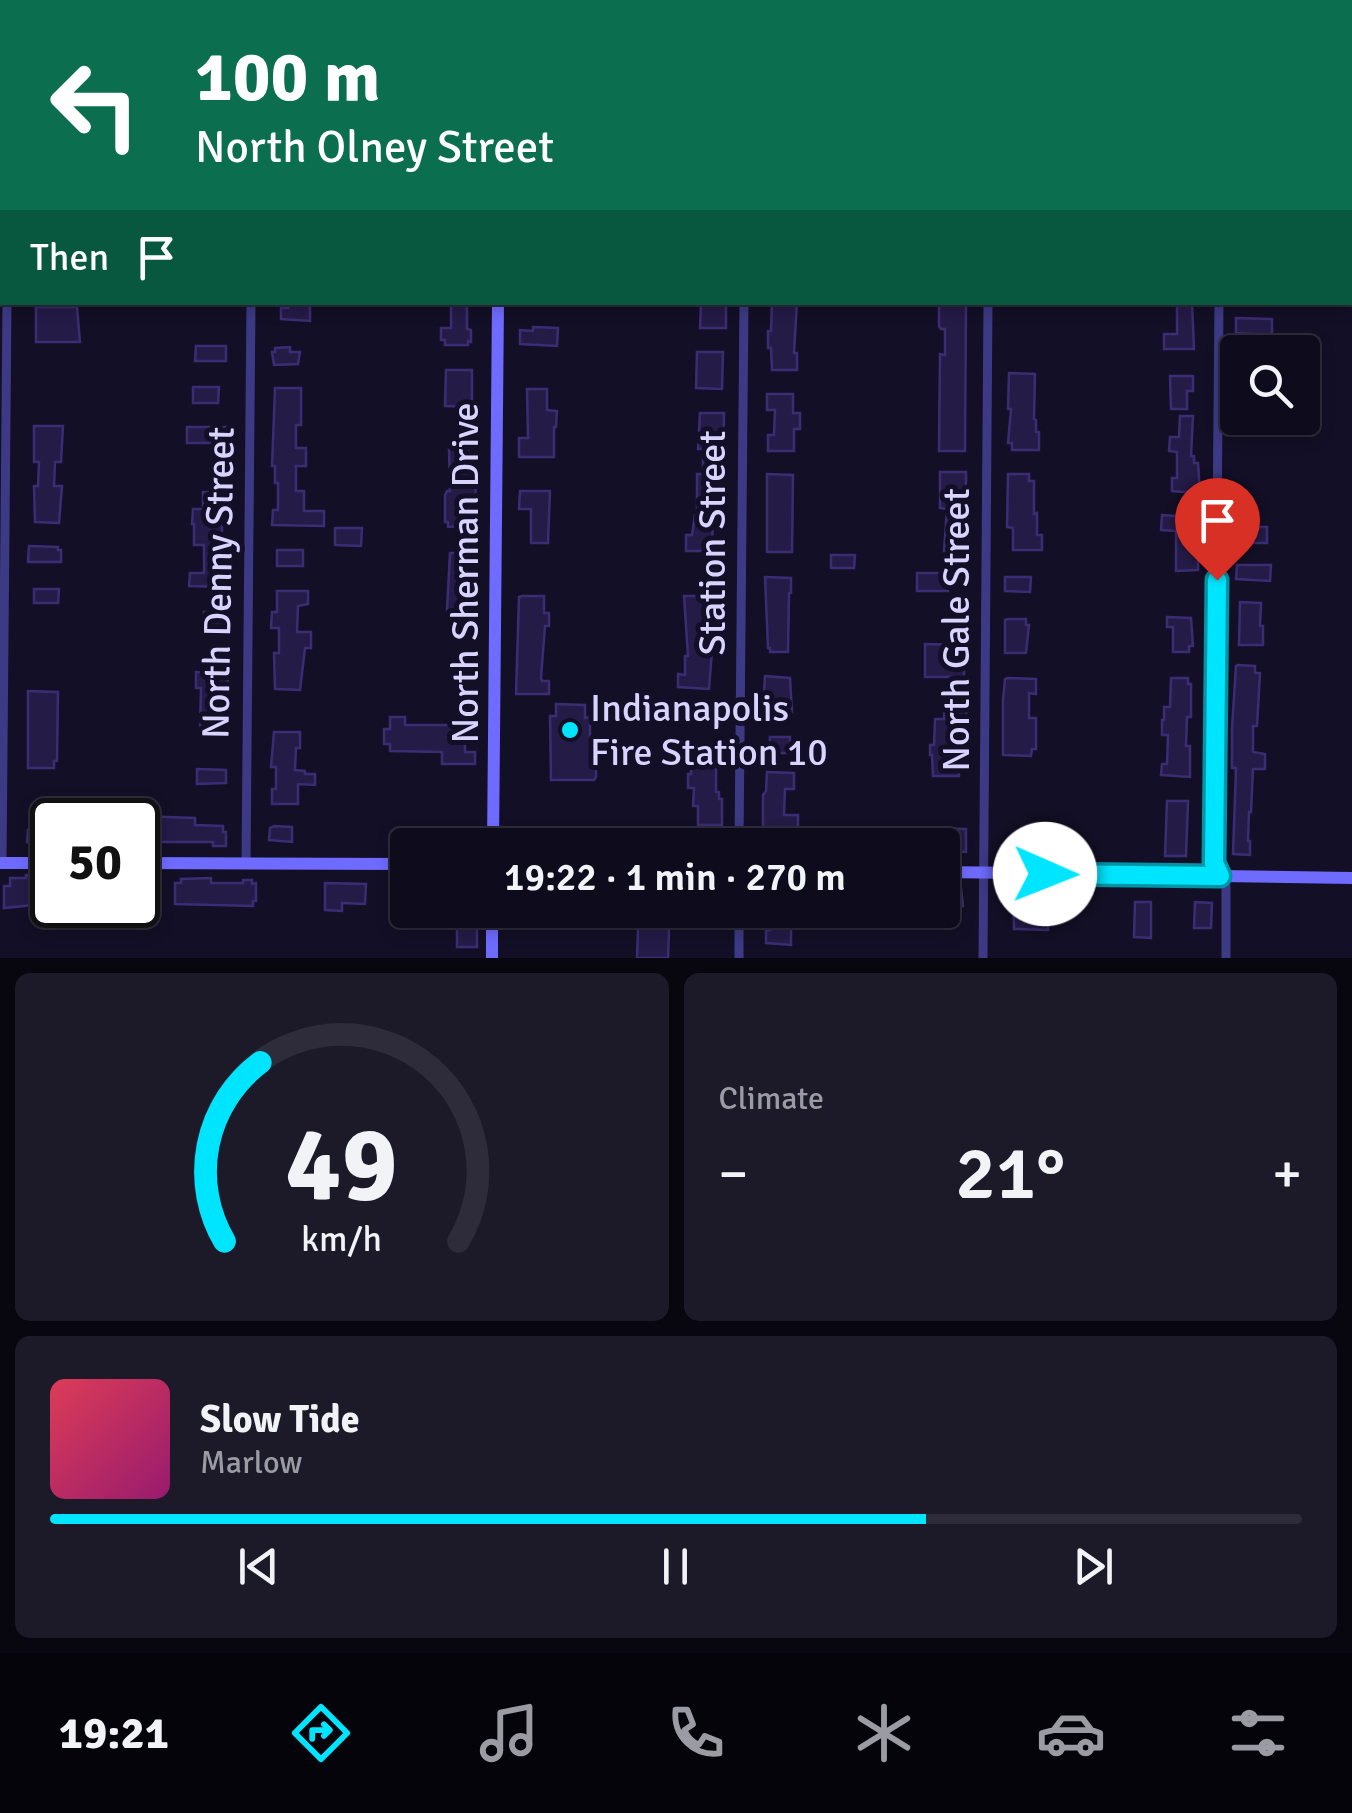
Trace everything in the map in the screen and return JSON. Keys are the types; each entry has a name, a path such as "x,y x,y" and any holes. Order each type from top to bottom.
{"main road":[{"name":"North Sherman Drive","path":"493,828 498,305"},
{"path":"1,862 30,863"},
{"path":"160,863 390,864"},
{"path":"960,872 1352,878"},
{"path":"492,928 492,958"}],"street":[{"path":"1,862 7,305"},
{"name":"North Denny Street","path":"246,863 251,305"},
{"name":"Station Street","path":"739,828 744,305"},
{"name":"North Gale Street","path":"984,958 988,305"},
{"path":"1220,305 1214,863 1226,886 1226,958"},
{"path":"738,958 739,928"}],"building":[{"path":"451,305 467,305 471,342 445,345 441,328 451,328"},
{"path":"701,305 726,305 726,328 700,328"},
{"path":"772,305 797,305 797,370 772,370 768,348"},
{"path":"939,305 966,305 965,451 939,451 940,354 945,355 945,329 939,326"},
{"path":"1177,305 1192,305 1194,349 1164,349 1164,334 1177,334"},
{"path":"310,306 310,321 281,319 281,308"},
{"path":"36,307 77,307 80,342 36,342"},
{"path":"1236,318 1272,319 1272,335 1236,333"},
{"path":"533,327 558,328 557,346 520,344 520,330 533,331"},
{"path":"196,346 226,346 226,361 195,361"},
{"path":"290,347 290,352 300,352 298,364 274,365 275,348"},
{"path":"697,352 723,352 722,389 696,388"},
{"path":"446,370 472,370 472,407 445,406"},
{"path":"1009,373 1035,374 1034,419 1039,450 1012,450 1012,443 1008,443"},
{"path":"1170,376 1193,376 1193,391 1187,391 1187,409 1171,409"},
{"path":"193,387 219,387 218,403 193,403"},
{"path":"275,388 301,388 301,425 296,425 296,448 306,448 306,466 296,466 296,491 304,491 304,511 324,511 324,526 272,525 273,510 278,510 278,483 272,466"},
{"path":"527,389 547,389 547,410 557,411 554,457 519,457 519,438 528,438"},
{"path":"767,394 793,394 793,413 800,413 800,429 794,429 794,451 768,451 768,435 774,435 775,410 767,410"},
{"path":"700,413 724,413 723,510 713,510 712,551 686,551 686,535 692,535 697,515 697,474 703,474 703,449 698,449"},
{"path":"1180,416 1193,416 1191,456 1198,463 1199,477 1199,491 1194,493 1172,491 1172,478 1177,478 1177,452 1169,451 1170,437 1179,437"},
{"path":"34,426 63,426 61,462 55,462 54,486 62,486 59,523 35,522 34,486 38,486 39,462 34,462"},
{"path":"187,427 228,427 228,443 187,443"},
{"path":"469,448 476,471 475,525 448,527 445,495 450,491 449,449"},
{"path":"940,472 966,472 961,516 968,516 968,550 963,552 944,551 947,509 940,508"},
{"path":"767,474 793,475 792,552 767,552"},
{"path":"1008,474 1029,474 1029,481 1034,481 1034,514 1037,513 1037,535 1042,535 1042,550 1013,550 1013,528 1007,527"},
{"path":"520,491 550,491 548,543 531,543 531,509 519,509"},
{"path":"203,492 228,493 228,505 222,506 222,550 224,557 228,557 224,587 189,586 190,573 204,573 204,545 194,545 192,524 193,509 203,509"},
{"path":"1242,508 1256,509 1256,527 1267,527 1267,543 1237,540"},
{"path":"1162,515 1191,517 1191,537 1198,537 1198,570 1176,571 1176,531 1161,530"},
{"path":"335,528 362,528 361,546 335,545"},
{"path":"29,546 58,547 61,562 28,562"},
{"path":"277,550 303,550 303,566 277,566"},
{"path":"450,553 475,553 473,611 447,610"},
{"path":"831,555 855,555 854,568 831,568"},
{"path":"1237,565 1271,565 1270,581 1236,579"},
{"path":"917,573 948,573 948,591 917,591"},
{"path":"765,577 791,578 788,652 770,652 768,648"},
{"path":"1005,577 1031,577 1030,592 1005,591"},
{"path":"34,589 59,589 58,603 34,603"},
{"path":"277,591 308,591 308,604 298,606 297,632 311,632 300,690 275,689 274,653 279,653 279,628 271,628 272,612 277,612"},
{"path":"522,596 544,596 544,613 549,613 541,678 549,681 549,694 516,694"},
{"path":"684,596 710,596 709,689 678,687 678,674 685,675 688,656"},
{"path":"1240,602 1261,603 1263,645 1239,645"},
{"path":"204,612 224,612 227,627 203,626"},
{"path":"1167,617 1191,618 1193,646 1189,646 1189,652 1173,652 1173,627 1167,627"},
{"path":"1008,619 1026,619 1026,653 1005,653"},
{"path":"925,644 964,645 964,677 925,677"},
{"path":"1238,665 1255,666 1255,673 1260,673 1253,752 1265,754 1265,769 1253,769 1250,855 1233,854 1236,768 1232,768 1232,728"},
{"path":"196,672 228,674 226,727 200,726 201,688 196,688"},
{"path":"765,676 790,678 792,712 769,714"},
{"path":"1008,678 1036,679 1036,694 1029,693 1029,718 1036,718 1036,749 1032,749 1031,756 1003,755 1003,700"},
{"path":"1171,678 1188,678 1191,684 1186,746 1190,746 1190,777 1161,775 1162,764 1167,764 1168,735 1162,735 1162,720 1164,707 1170,707"},
{"path":"28,691 58,692 54,768 28,768"},
{"path":"945,700 966,703 967,751 959,755 959,776 933,776 930,745 934,745 935,719 944,719"},
{"name":"Indianapolis Fire Station 10","path":"556,704 585,705 585,718 590,717 590,743 596,743 594,780 551,780 550,716 556,716"},
{"path":"390,717 405,717 405,725 465,725 465,752 475,752 475,764 442,764 442,752 390,751 390,744 384,744 384,729 390,729"},
{"path":"274,732 300,732 295,770 315,774 315,785 298,784 298,804 272,804 272,789 276,789 276,767 271,767"},
{"path":"770,737 790,737 790,753 769,753"},
{"path":"691,755 716,755 716,792 722,799 722,825 698,825 694,788 688,788"},
{"path":"197,769 226,770 226,783 197,784"},
{"path":"767,772 794,773 794,789 785,789 784,815 798,815 798,828 763,828"},
{"path":"1167,801 1188,801 1186,856 1165,856"},
{"path":"160,817 195,818 195,825 223,826 226,846 213,846 213,842 160,842"},
{"path":"292,827 292,842 269,840 270,828"},
{"path":"960,829 966,829 966,852 960,852"},
{"path":"1033,841 1059,841 1059,856 1032,856"},
{"path":"30,875 30,905 4,908 4,886 10,886 10,878"},
{"path":"211,878 211,883 252,880 252,884 256,883 256,901 253,906 175,904 175,883 181,883 181,879"},
{"path":"325,883 366,884 365,904 342,903 342,911 325,910"},
{"path":"1061,890 1061,906 1048,906 1048,930 1014,929 1013,893"},
{"path":"1135,902 1151,902 1151,938 1134,937"},
{"path":"1195,902 1212,903 1211,928 1194,928"},
{"path":"457,928 477,928 477,947 457,947"},
{"path":"638,928 669,929 668,958 637,958"},
{"path":"791,928 791,945 766,943 766,931"}],"place":[{"name":"Indianapolis Fire Station 10","path":"570,730"}],"route":[{"path":"1045,874 1220,876 1214,863 1217,580"}]}
